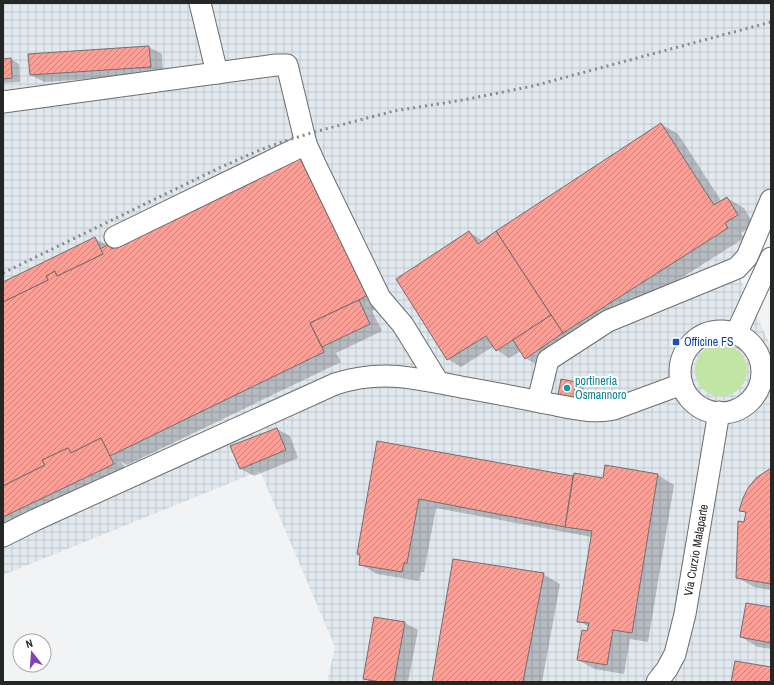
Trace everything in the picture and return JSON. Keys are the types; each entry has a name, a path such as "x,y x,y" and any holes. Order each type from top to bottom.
{"street":[{"path":"200,3 217,73"},
{"path":"3,102 276,65 287,65 306,144 380,298 403,325 438,382"},
{"path":"115,237 306,144"},
{"path":"538,401 548,360 608,321 737,268 747,256 771,200"},
{"path":"736,334 771,258"},
{"path":"726,331 736,334 750,342 757,352 760,360 764,394 751,399 741,407 728,412 707,410 697,404 687,394 682,384 680,371 682,361 687,350 694,341 702,336 713,332 726,331"},
{"path":"3,536 335,384 354,378 394,375 591,411 614,409 682,384"},
{"name":"Via Curzio Malaparte","path":"657,682 667,669 675,654 685,614 719,412"}],"shaded area":[{"path":"3,3 771,3 771,228 754,267 740,278 771,347 771,682 327,682 335,647 260,471 3,575"}],"green space":[{"path":"721,344 735,348 743,356 747,370 743,384 735,392 721,396 707,392 699,384 695,370 699,356 707,348"}],"building":[{"path":"149,46 151,67 30,75 28,54"},
{"path":"11,58 12,78 3,79 3,59"},
{"path":"661,123 714,205 727,197 738,215 725,223 728,228 563,333 496,231"},
{"path":"300,158 367,296 310,323 324,352 110,456 101,438 71,453 68,448 42,460 45,465 3,486 3,302 48,280 46,276 55,271 57,276 103,254 100,249 109,244 112,249"},
{"path":"469,231 478,244 496,231 551,315 496,351 486,336 447,360 396,279"},
{"path":"95,237 103,254 57,276 55,271 46,276 48,280 3,302 3,282"},
{"path":"359,300 370,324 322,347 310,323"},
{"path":"551,315 563,333 525,359 513,340"},
{"name":"portineria Osmannoro","path":"561,379 576,382 573,398 558,395"},
{"path":"277,428 286,450 240,469 230,446"},
{"path":"101,438 114,464 3,517 3,486 45,465 42,460 68,448 71,453"},
{"path":"377,441 573,476 565,527 419,499 407,563 404,563 402,572 359,565 360,555 357,554"},
{"path":"605,465 658,474 632,633 613,630 607,665 577,660 582,630 587,631 589,623 577,622 592,531 565,527 574,473 603,478"},
{"path":"771,468 771,584 736,578 738,521 744,522 746,512 739,511 743,498 748,488 756,478"},
{"path":"453,559 544,573 523,682 432,682"},
{"path":"746,603 771,607 771,643 740,637"},
{"path":"374,617 405,622 394,682 380,682 363,679"},
{"path":"735,661 771,667 771,682 731,682"}],"railway":[{"path":"3,273 217,169 282,142 394,111 463,100 533,86 771,22"}],"place":[{"name":"Officine FS","path":"676,342"},
{"name":"portineria Osmannoro","path":"567,388"}]}
